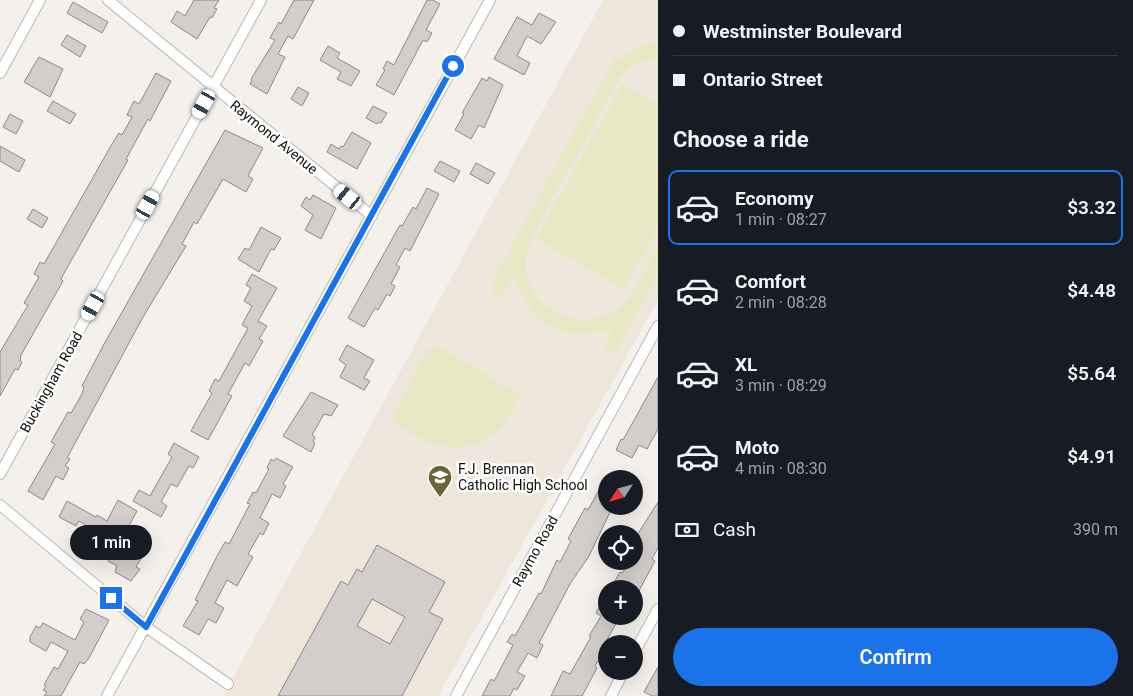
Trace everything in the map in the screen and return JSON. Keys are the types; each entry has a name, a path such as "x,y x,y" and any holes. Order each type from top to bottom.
{"street":[{"path":"0,73 40,0"},
{"name":"Raymond Avenue","path":"108,0 372,216"},
{"name":"Buckingham Road","path":"0,474 261,0"},
{"path":"107,696 490,0"},
{"name":"Raymo Road","path":"456,696 658,326"},
{"path":"0,506 146,627 228,684"},
{"path":"643,636 658,609"},
{"path":"611,696 619,680"}],"shaded area":[{"name":"F.J. Brennan Catholic High School","path":"603,0 658,0 658,300 438,696 223,696"}],"green space":[{"path":"658,43 658,56 634,64 620,77 532,236 526,259 526,273 531,287 549,309 575,319 589,319 603,316 616,310 623,304 640,281 658,246 658,275 615,353 603,347 613,328 578,333 564,331 551,326 540,319 530,308 513,276 500,297 491,293 493,281 615,58 619,60 637,48"},
{"path":"623,84 658,104 658,227 624,289 536,239"},
{"path":"437,346 521,395 501,427 484,440 471,446 457,448 430,442 416,436 392,419 427,349"}],"building":[{"path":"194,0 219,0 214,8 217,9 212,18 210,17 197,39 171,22 177,11 185,16"},
{"path":"294,0 314,0 293,39 288,36 278,54 285,57 267,94 250,84 251,79 275,40 270,38 279,22 281,24"},
{"path":"427,0 433,0 440,4 426,30 432,33 427,42 423,40 394,95 376,85 385,70 383,69 387,61 394,65"},
{"path":"73,2 108,22 102,33 67,13"},
{"path":"539,13 556,22 541,44 527,36 517,56 530,63 524,75 494,59 517,17 532,25"},
{"path":"67,35 86,46 80,57 61,45"},
{"path":"328,46 340,53 337,58 360,71 351,86 337,79 341,72 320,60"},
{"path":"39,57 63,69 50,97 24,82"},
{"path":"156,73 171,81 150,121 148,119 126,159 128,160 63,275 61,279 63,281 21,355 20,361 22,362 18,370 15,369 0,396 0,352 28,305 24,303 39,277 34,274 40,262 44,264 112,144 119,133 122,135 132,117 127,115 134,101 139,104"},
{"path":"489,77 503,85 484,128 479,125 471,139 455,130 464,114 462,113 482,78 487,81"},
{"path":"298,87 309,93 302,106 291,99"},
{"path":"53,101 76,114 70,124 47,111"},
{"path":"373,106 387,113 381,123 377,124 366,118"},
{"path":"10,114 23,121 16,134 3,127"},
{"path":"225,130 263,148 248,176 253,179 246,192 223,179 197,224 194,222 182,244 186,246 143,317 67,458 70,459 65,466 69,468 63,480 56,476 43,500 28,491 55,444 51,442 68,412 71,413 82,394 84,387 82,386 104,344"},
{"path":"352,132 371,143 357,169 327,152 331,144 339,149 341,146 343,147"},
{"path":"0,146 25,160 19,172 0,161"},
{"path":"440,161 460,171 454,182 434,171"},
{"path":"476,163 495,173 488,184 470,174"},
{"path":"427,188 439,194 410,251 405,248 396,265 400,267 391,284 395,286 390,296 387,294 378,310 375,308 364,327 348,318 400,225 402,226 413,207 416,209"},
{"path":"313,195 336,208 321,239 305,230 313,215 301,206 306,197 310,200"},
{"path":"33,209 48,218 42,228 27,219"},
{"path":"261,227 281,238 274,250 271,249 259,272 238,259 245,248 249,250"},
{"path":"252,274 277,288 258,321 267,326 259,339 263,341 249,366 245,363 228,394 232,396 208,440 191,431 212,393 209,391 215,379 219,381 248,328 242,325 252,306 244,301 251,288 246,285"},
{"path":"347,345 374,360 364,378 370,381 364,390 340,377 346,365 339,360"},
{"path":"658,377 658,429 647,449 639,445 632,458 616,450"},
{"path":"311,392 338,405 331,416 324,414 312,435 315,437 313,442 315,443 311,452 283,436"},
{"path":"174,443 199,457 193,468 189,466 177,487 171,484 161,502 167,506 161,517 133,501 139,490 150,496 172,457 168,454"},
{"path":"276,458 293,467 283,484 286,486 280,498 272,494 260,518 269,523 263,535 260,533 248,554 253,557 237,586 227,580 215,603 224,608 216,623 208,619 199,635 183,626 198,601 195,600 216,558 225,542 229,544 250,504 247,503 253,492 256,493 269,469 267,468 271,459 274,461"},
{"path":"598,492 598,515 609,515 604,525 598,525 598,537 589,556 570,584 539,643 543,645 537,658 528,653 517,672 525,676 517,690 514,688 510,696 482,696 491,679 494,681 513,645 507,642 512,634 515,636 539,593 541,594 557,560 560,562 571,541 568,539 585,508 588,510"},
{"path":"118,500 137,511 124,535 145,547 143,551 145,552 136,567 140,569 131,581 115,572 117,566 108,561 117,543 79,521 76,526 59,517 67,501 107,521"},
{"path":"658,502 658,548 652,559 655,561 643,583 643,580 615,580 620,572 622,573 624,570 643,570 643,526"},
{"path":"377,545 445,582 429,612 443,619 402,696 278,696 341,581 348,585 357,569 362,572","holes":["372,599 405,617 390,644 357,626"]},
{"path":"86,609 109,620 89,658 84,664 80,662 61,696 44,696 47,692 43,690 46,686 44,685 54,667 58,669 68,651 51,642 46,651 30,642 30,637 36,626 40,628 43,623 75,640 84,622 80,619"},
{"path":"598,621 598,625 615,625 610,635 598,635 598,661 595,666 597,668 582,696 551,696 563,671 570,674 591,637 589,636"},
{"path":"658,667 658,696 652,696 644,692"}],"place":[{"name":"F.J. Brennan Catholic High School","path":"440,498"}],"route":[{"path":"111,598 146,627 453,66"}]}
